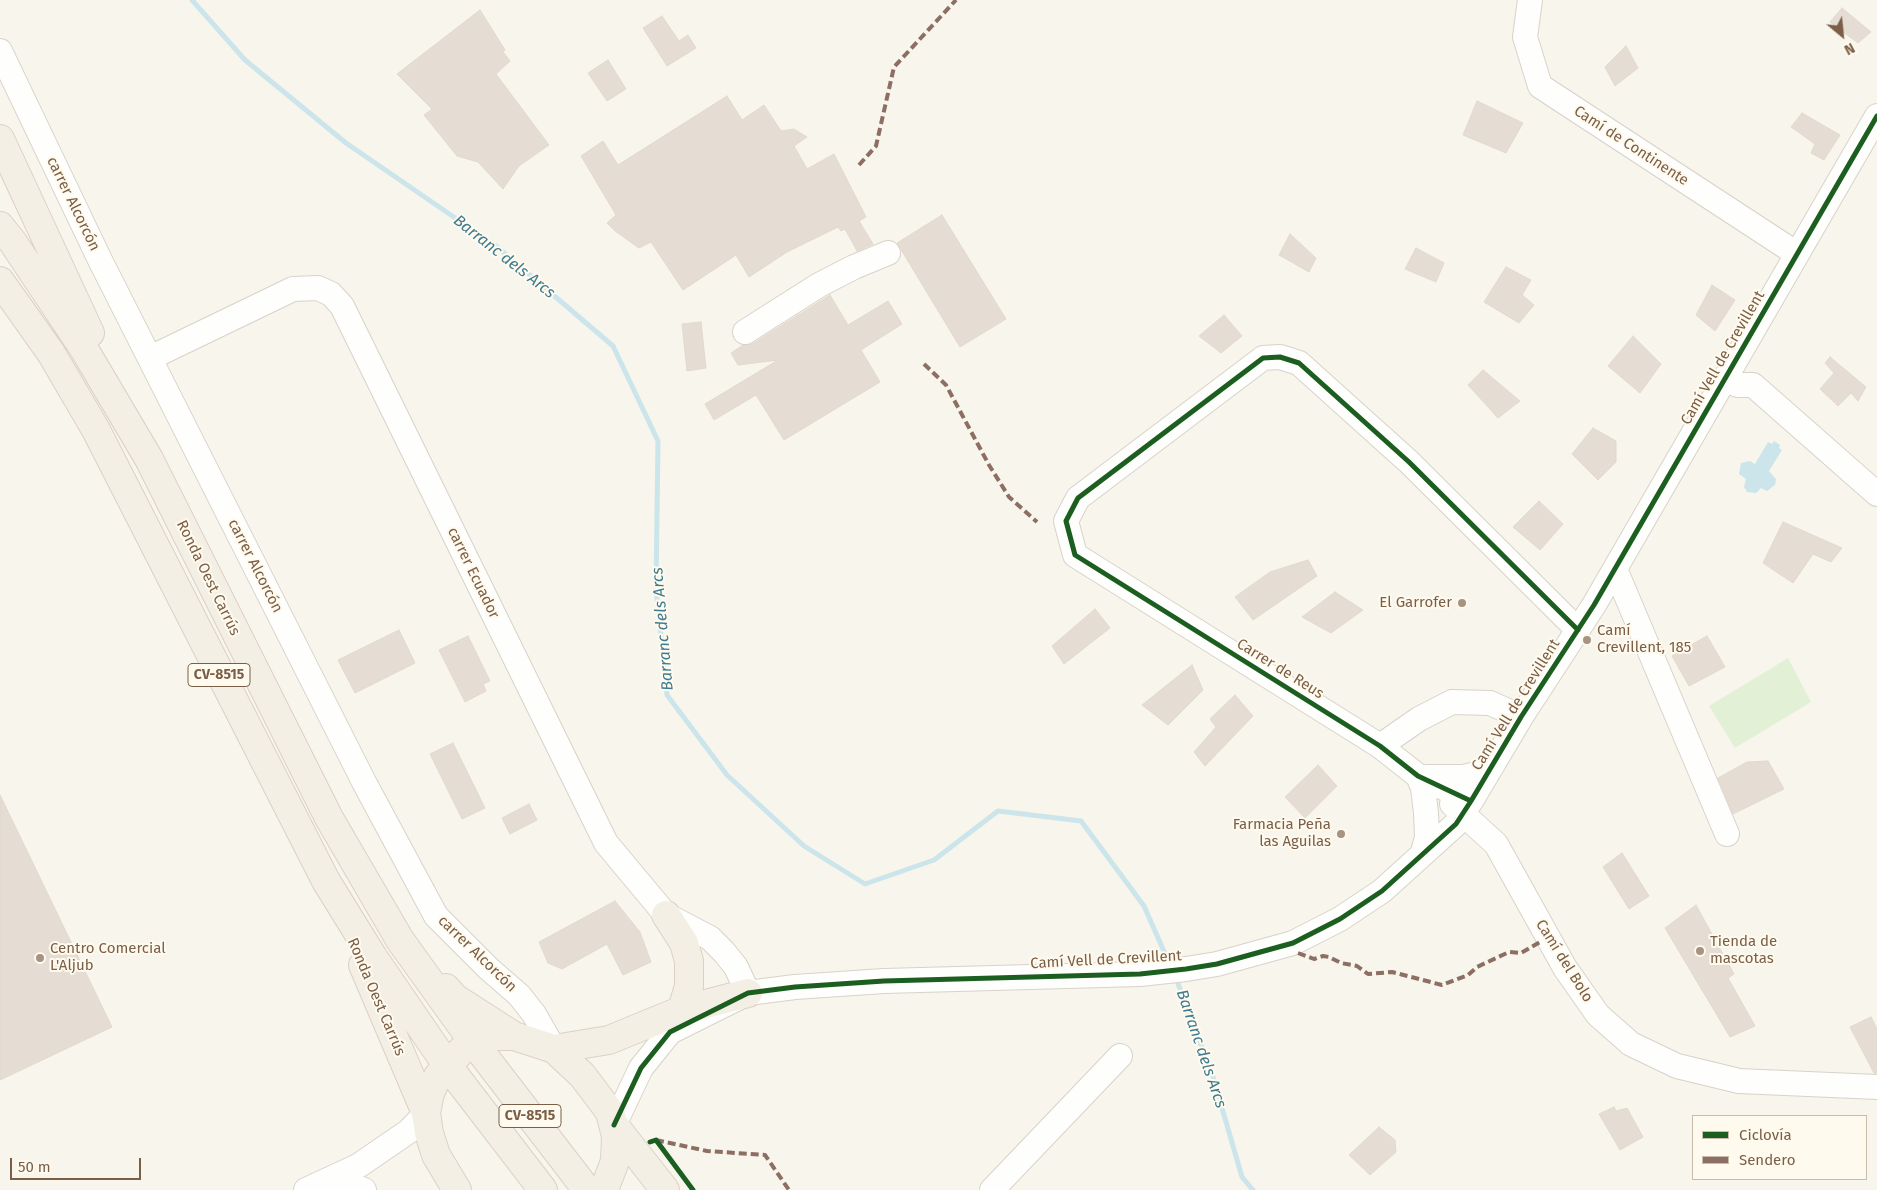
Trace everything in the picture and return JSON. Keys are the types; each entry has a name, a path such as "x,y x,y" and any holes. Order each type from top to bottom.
{"main road":[{"path":"0,139 149,459"},
{"name":"Ronda Oest Carrús","path":"0,226 84,349 149,459 325,809 400,940 474,1042 587,1190"},
{"name":"Ronda Oest Carrús","path":"0,281 51,353 96,430 326,881 426,1113 429,1133 436,1155 456,1189"},
{"name":"Ronda Oest Carrús","path":"326,881 373,957 447,1065 543,1190"},
{"path":"666,915 684,943 690,961 687,1001 682,1010"},
{"name":"Ronda Oest Carrús","path":"400,940 455,998 514,1036 554,1049 592,1088 610,1112 616,1136 616,1161 604,1190"},
{"path":"554,1049 609,1040 682,1010 748,992"},
{"name":"Ronda Oest Carrús","path":"426,1113 430,1093 438,1076 462,1050 474,1042 493,1036 514,1036"},
{"name":"Ronda Oest Carrús","path":"614,1125 665,1190"}],"street":[{"name":"Camí de Continente","path":"1530,0 1524,37 1540,86 1797,254"},
{"name":"carrer Alcorcón","path":"0,52 150,358 361,775 436,916 489,969 519,995 534,1014 554,1049"},
{"name":"Camí Vell de Crevillent","path":"614,1125 641,1068 670,1032 748,992 795,986 884,981 1140,974 1217,964 1293,943 1340,920 1382,891 1456,824 1467,807 1521,717 1615,569 1877,116"},
{"path":"744,332 854,267 888,254"},
{"name":"carrer Ecuador","path":"150,358 293,289 318,288 331,294 342,306 606,843 666,915 710,938 736,968 748,992"},
{"name":"Carrer de Reus","path":"1418,776 1380,746 1076,555 1066,521 1078,498 1263,358 1280,357 1299,363 1409,462 1578,630"},
{"path":"1726,376 1738,384 1753,385 1877,494"},
{"path":"1615,569 1727,834"},
{"path":"1380,746 1419,719 1452,702 1490,703 1521,717"},
{"path":"1423,852 1427,837 1426,813 1418,776 1441,779 1463,777 1477,774 1492,766"},
{"name":"Camí del Bolo","path":"1418,776 1467,807 1496,844 1542,929 1576,984 1598,1015 1631,1044 1677,1066 1739,1081 1877,1087"},
{"path":"992,1190 1120,1056"},
{"path":"306,1190 358,1166 409,1131 426,1113"},
{"path":"334,1178 364,1190"}],"green space":[{"path":"1788,658 1811,702 1735,748 1709,706"}],"water":[{"path":"1774,441 1780,445 1779,448 1782,450 1769,471 1776,479 1775,485 1767,491 1761,488 1756,493 1747,492 1744,487 1746,479 1739,474 1741,463 1750,461 1755,464 1768,442 1772,444"}],"building":[{"path":"1842,8 1871,32 1858,43 1830,22"},
{"path":"480,10 510,61 496,74 549,145 519,166 503,189 478,162 457,156 424,115 432,109 397,74"},
{"path":"662,16 679,41 688,35 696,48 667,66 643,28"},
{"path":"1626,46 1638,68 1615,86 1605,67"},
{"path":"608,60 626,89 607,101 588,73"},
{"path":"727,96 742,120 764,105 781,131 794,129 807,137 794,146 807,169 834,154 866,217 859,221 873,244 857,251 845,229 841,231 838,227 787,252 749,277 736,255 683,290 651,242 639,248 607,223 616,215 581,156 603,141 618,165"},
{"path":"1477,101 1523,123 1506,153 1463,135"},
{"path":"1802,113 1840,135 1824,160 1811,153 1815,144 1791,127"},
{"path":"942,215 1006,319 960,347 897,243"},
{"path":"1290,234 1316,258 1309,272 1279,255"},
{"path":"1416,248 1444,263 1436,282 1405,269"},
{"path":"1506,267 1531,280 1522,295 1534,305 1519,323 1484,302"},
{"path":"1712,285 1735,300 1715,331 1696,315"},
{"path":"830,295 848,325 888,301 902,324 861,350 880,382 784,440 756,395 714,420 705,404 778,360 738,365 731,353 743,345 752,344"},
{"path":"1224,315 1242,336 1221,353 1199,336"},
{"path":"701,322 706,368 687,371 682,324"},
{"path":"1633,336 1661,364 1640,393 1608,366"},
{"path":"1830,357 1866,387 1858,401 1851,393 1838,406 1820,389 1834,373 1825,363"},
{"path":"1483,370 1520,401 1498,418 1468,385"},
{"path":"1593,428 1616,441 1616,462 1598,480 1572,454"},
{"path":"1539,501 1563,524 1540,550 1513,527"},
{"path":"1783,522 1842,548 1831,562 1813,554 1793,583 1763,563"},
{"path":"1308,560 1317,576 1253,620 1235,597 1270,572"},
{"path":"1335,592 1363,610 1331,633 1302,617"},
{"path":"1095,609 1110,628 1064,664 1052,646"},
{"path":"399,630 415,663 355,693 338,660"},
{"path":"468,636 490,681 483,684 486,691 465,702 439,650"},
{"path":"1707,636 1725,667 1689,686 1672,656"},
{"path":"1192,665 1203,690 1168,725 1142,705"},
{"path":"1235,695 1253,716 1205,766 1194,752 1216,727 1210,719"},
{"path":"453,743 485,808 462,819 430,754"},
{"path":"1768,761 1784,789 1733,814 1718,778 1747,762"},
{"path":"1318,765 1337,786 1305,818 1285,797"},
{"name":"Centro Comercial L'Aljub","path":"0,795 112,1027 0,1080"},
{"path":"529,804 537,820 510,834 502,818"},
{"path":"1622,853 1649,896 1629,909 1603,867"},
{"path":"615,901 640,932 651,962 623,975 607,944 562,969 548,963 539,942"},
{"name":"Tienda de mascotas","path":"1696,905 1734,974 1728,978 1755,1026 1730,1037 1665,928"},
{"path":"1871,1017 1877,1029 1877,1073 1874,1073 1850,1027"},
{"path":"1614,1107 1616,1111 1627,1108 1643,1137 1620,1150 1599,1114"},
{"path":"1379,1127 1395,1140 1396,1152 1370,1175 1349,1155"}],"waterway":[{"name":"Barranc dels Arcs","path":"192,0 245,60 346,143 496,246 613,346 658,441 656,588 667,695 727,775 804,846 865,884 934,860 998,811 1081,821 1144,906 1170,965"},
{"name":"Barranc dels Arcs","path":"1176,978 1213,1077 1242,1177 1253,1190"}],"marked path":[{"path":"859,165 876,146 894,67 956,0"},
{"path":"924,364 946,385 989,465 1009,497 1037,522"},
{"path":"1298,953 1314,959 1323,956 1329,957 1341,963 1357,966 1368,974 1392,972 1442,985 1468,975 1477,967 1509,952 1521,953 1540,942"},
{"path":"656,1140 707,1151 765,1155 789,1190"}],"cycle path":[{"path":"614,1125 641,1068 670,1032 748,993 795,987 884,981 1140,974 1186,969 1217,964 1293,943 1340,919 1382,891 1456,824 1471,801 1521,717 1594,605 1877,116"},
{"path":"1471,801 1418,776 1380,746 1075,555 1066,521 1078,498 1263,358 1280,357 1299,363 1409,462 1578,630"},
{"path":"650,1142 656,1140 693,1190"}],"place":[{"name":"El Garrofer","path":"1462,603"},
{"name":"Camí Crevillent, 185","path":"1587,640"},
{"name":"Farmacia Peña las Aguilas","path":"1341,834"},
{"name":"Tienda de mascotas","path":"1700,951"},
{"name":"Centro Comercial L'Aljub","path":"40,958"}]}
